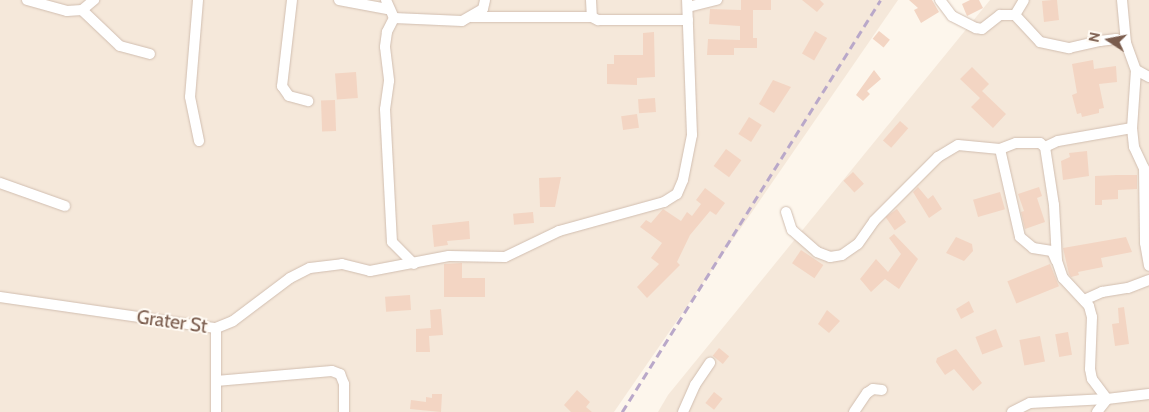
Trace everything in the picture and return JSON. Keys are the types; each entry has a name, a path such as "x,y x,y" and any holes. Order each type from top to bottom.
{"street":[{"path":"28,0 67,11 82,10 94,0"},
{"path":"198,0 190,97 199,141"},
{"path":"292,0 282,86 289,96 308,101"},
{"path":"339,0 386,4 394,18"},
{"path":"394,18 462,21 483,9 485,0"},
{"path":"591,0 592,17"},
{"path":"471,17 592,17 598,20 688,20 688,3 717,0"},
{"path":"940,0 952,16 976,28 982,29 1000,15 1015,16 1040,42 1069,48 1116,39 1126,43"},
{"path":"1015,16 1024,0"},
{"path":"1122,0 1126,43 1136,70 1132,128 1134,147 1146,168 1145,243 1149,266"},
{"path":"82,10 120,46 150,54"},
{"path":"394,18 387,32 385,47 392,242 414,264"},
{"name":"Grater St","path":"0,298 216,328 239,317 290,278 310,268 342,264 370,272 449,256 505,257 559,231 664,202 677,194 683,180 693,116 688,20"},
{"path":"1136,70 1149,77"},
{"path":"1045,147 1058,141 1132,128"},
{"path":"786,212 792,230 817,252 830,257 842,256 858,244 874,221 938,157 958,145 1000,149 1016,143 1040,143 1045,147 1054,205 1057,261"},
{"path":"1000,149 1020,238 1033,248 1052,251 1063,278 1084,300 1092,317 1092,379 1107,399"},
{"path":"0,183 65,206"},
{"path":"1084,300 1149,280"},
{"path":"216,328 216,412"},
{"path":"683,412 695,384 710,363"},
{"path":"216,381 332,371 340,374 344,384 344,412"},
{"path":"854,412 867,393 873,389 882,390"},
{"path":"1012,412 1030,403 1107,399 1149,394"},
{"path":"1097,412 1107,399"}],"shaded area":[{"path":"0,0 898,0 614,412 0,412"},
{"path":"990,0 1149,0 1149,412 658,412 668,395"}],"building":[{"path":"741,0 771,0 771,10 753,10 753,38 757,38 757,48 734,48 734,55 707,55 708,39 740,40 740,26 709,24 710,9 741,10"},
{"path":"802,0 820,0 824,4 817,12"},
{"path":"909,0 932,0 939,12 921,23 914,10 918,8"},
{"path":"970,0 979,0 983,8 967,16 962,4"},
{"path":"1057,0 1059,20 1044,22 1042,1"},
{"path":"815,31 827,38 814,61 802,54"},
{"path":"879,31 890,40 884,48 873,39"},
{"path":"654,32 655,77 637,78 637,85 607,84 607,64 614,64 614,55 643,55 643,33"},
{"path":"1093,60 1094,69 1116,66 1117,82 1099,84 1104,108 1099,109 1099,113 1082,117 1081,113 1077,114 1072,95 1077,93 1072,64"},
{"path":"972,67 989,84 982,91 1006,114 993,128 971,107 980,98 960,79"},
{"path":"874,70 881,79 867,91 870,94 863,101 856,95"},
{"path":"356,72 358,98 337,99 335,73"},
{"path":"773,80 791,87 774,113 759,104"},
{"path":"655,98 656,112 639,113 638,99"},
{"path":"321,100 335,100 336,131 322,131"},
{"path":"637,114 639,128 623,130 621,116"},
{"path":"749,117 762,125 751,142 738,134"},
{"path":"900,121 908,128 891,148 883,141"},
{"path":"726,149 741,160 729,177 714,166"},
{"path":"1087,151 1089,176 1063,180 1061,161 1070,157 1069,153"},
{"path":"853,172 864,184 854,193 843,181"},
{"path":"1137,175 1137,189 1118,190 1118,199 1102,200 1102,205 1095,205 1095,176"},
{"path":"561,177 555,207 540,207 539,178"},
{"path":"918,187 928,199 933,195 942,209 929,218 913,192"},
{"path":"1039,187 1042,196 1037,198 1045,222 1025,229 1021,212 1024,211 1018,194"},
{"path":"705,188 725,203 716,215 710,211 690,235 677,262 680,265 647,298 637,287 659,264 651,258 662,243 640,227 646,220 651,223 663,209 681,221 687,212 692,216 701,204 696,200"},
{"path":"1000,192 1005,209 978,217 973,200"},
{"path":"897,209 906,222 895,230 886,217"},
{"path":"533,212 534,223 514,225 513,214"},
{"path":"469,221 470,239 447,241 448,245 434,247 432,225"},
{"path":"894,234 918,259 899,289 885,279 871,292 860,279 876,259 888,272 901,254 889,238"},
{"path":"956,237 972,244 973,251 964,261 946,253"},
{"path":"1126,237 1132,252 1101,258 1103,267 1078,272 1079,275 1071,277 1063,248"},
{"path":"801,250 823,265 814,278 792,263"},
{"path":"462,263 462,278 485,278 485,297 444,297 444,264"},
{"path":"1050,264 1059,286 1016,303 1007,281"},
{"path":"410,295 411,310 386,312 385,297"},
{"path":"969,301 974,312 961,319 956,309"},
{"path":"1124,307 1129,344 1115,346 1112,324 1119,323 1118,308"},
{"path":"441,309 443,335 429,336 430,352 416,352 416,329 431,328 430,310"},
{"path":"827,310 840,321 829,333 818,324"},
{"path":"996,329 1003,347 982,355 975,337"},
{"path":"1068,332 1072,355 1059,357 1055,334"},
{"path":"1040,336 1045,362 1024,366 1019,340"},
{"path":"719,348 729,356 723,364 713,356"},
{"path":"956,349 982,383 973,391 954,369 945,375 936,362 937,358"},
{"path":"577,390 590,402 586,407 592,412 571,412 564,405"},
{"path":"714,392 723,399 714,410 705,403"},
{"path":"432,394 442,394 441,412 410,409 411,400 426,402 426,397 432,398"}],"railway":[{"path":"622,412 880,0"}]}
